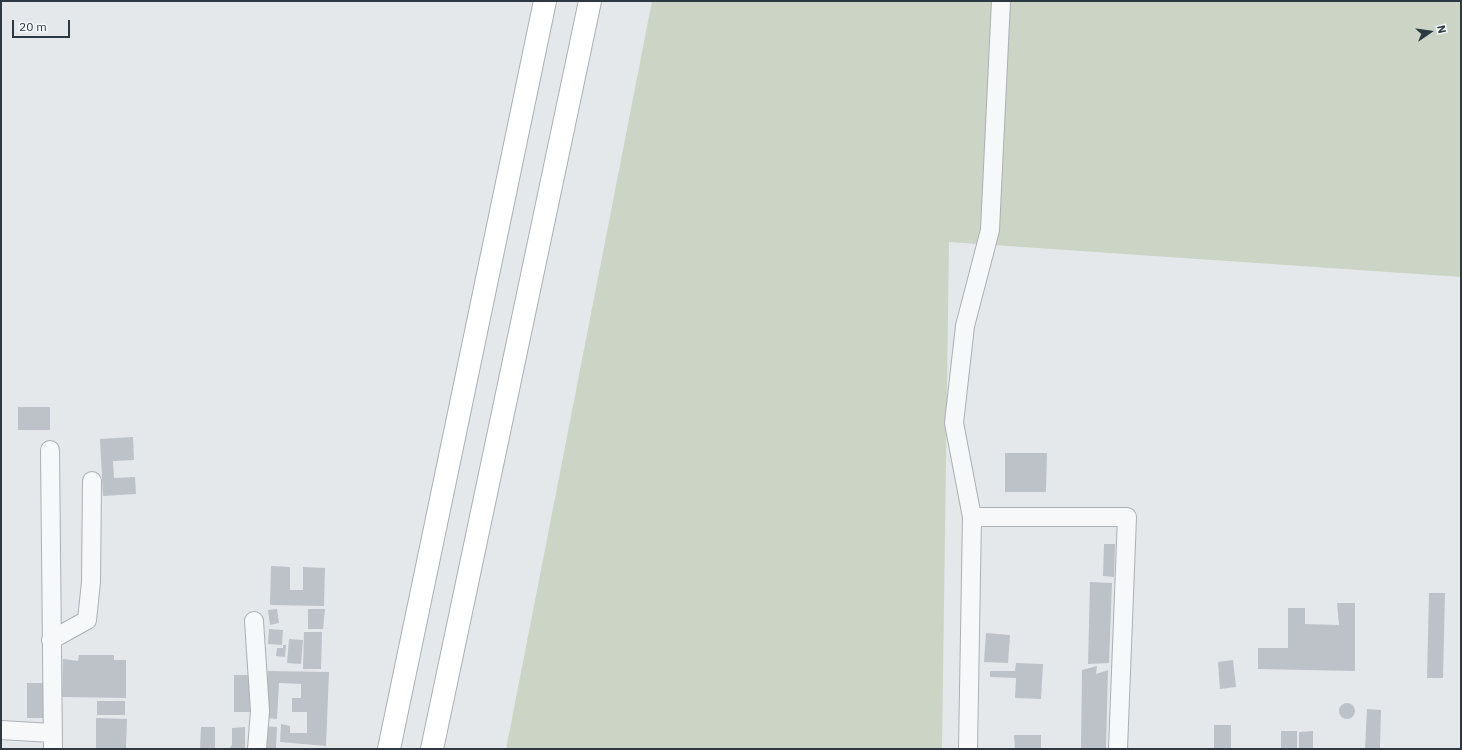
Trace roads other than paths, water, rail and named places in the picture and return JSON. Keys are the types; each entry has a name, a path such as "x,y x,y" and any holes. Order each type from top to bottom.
{"main road":[{"path":"389,749 546,1"},
{"path":"432,749 590,1"}],"street":[{"path":"968,749 972,517 954,424 965,326 990,230 1002,1"},
{"path":"1,730 52,741 50,450"},
{"path":"52,640 87,620 91,582 92,481"},
{"path":"972,517 1127,517 1118,749"},
{"path":"254,621 260,711 257,749"}]}
